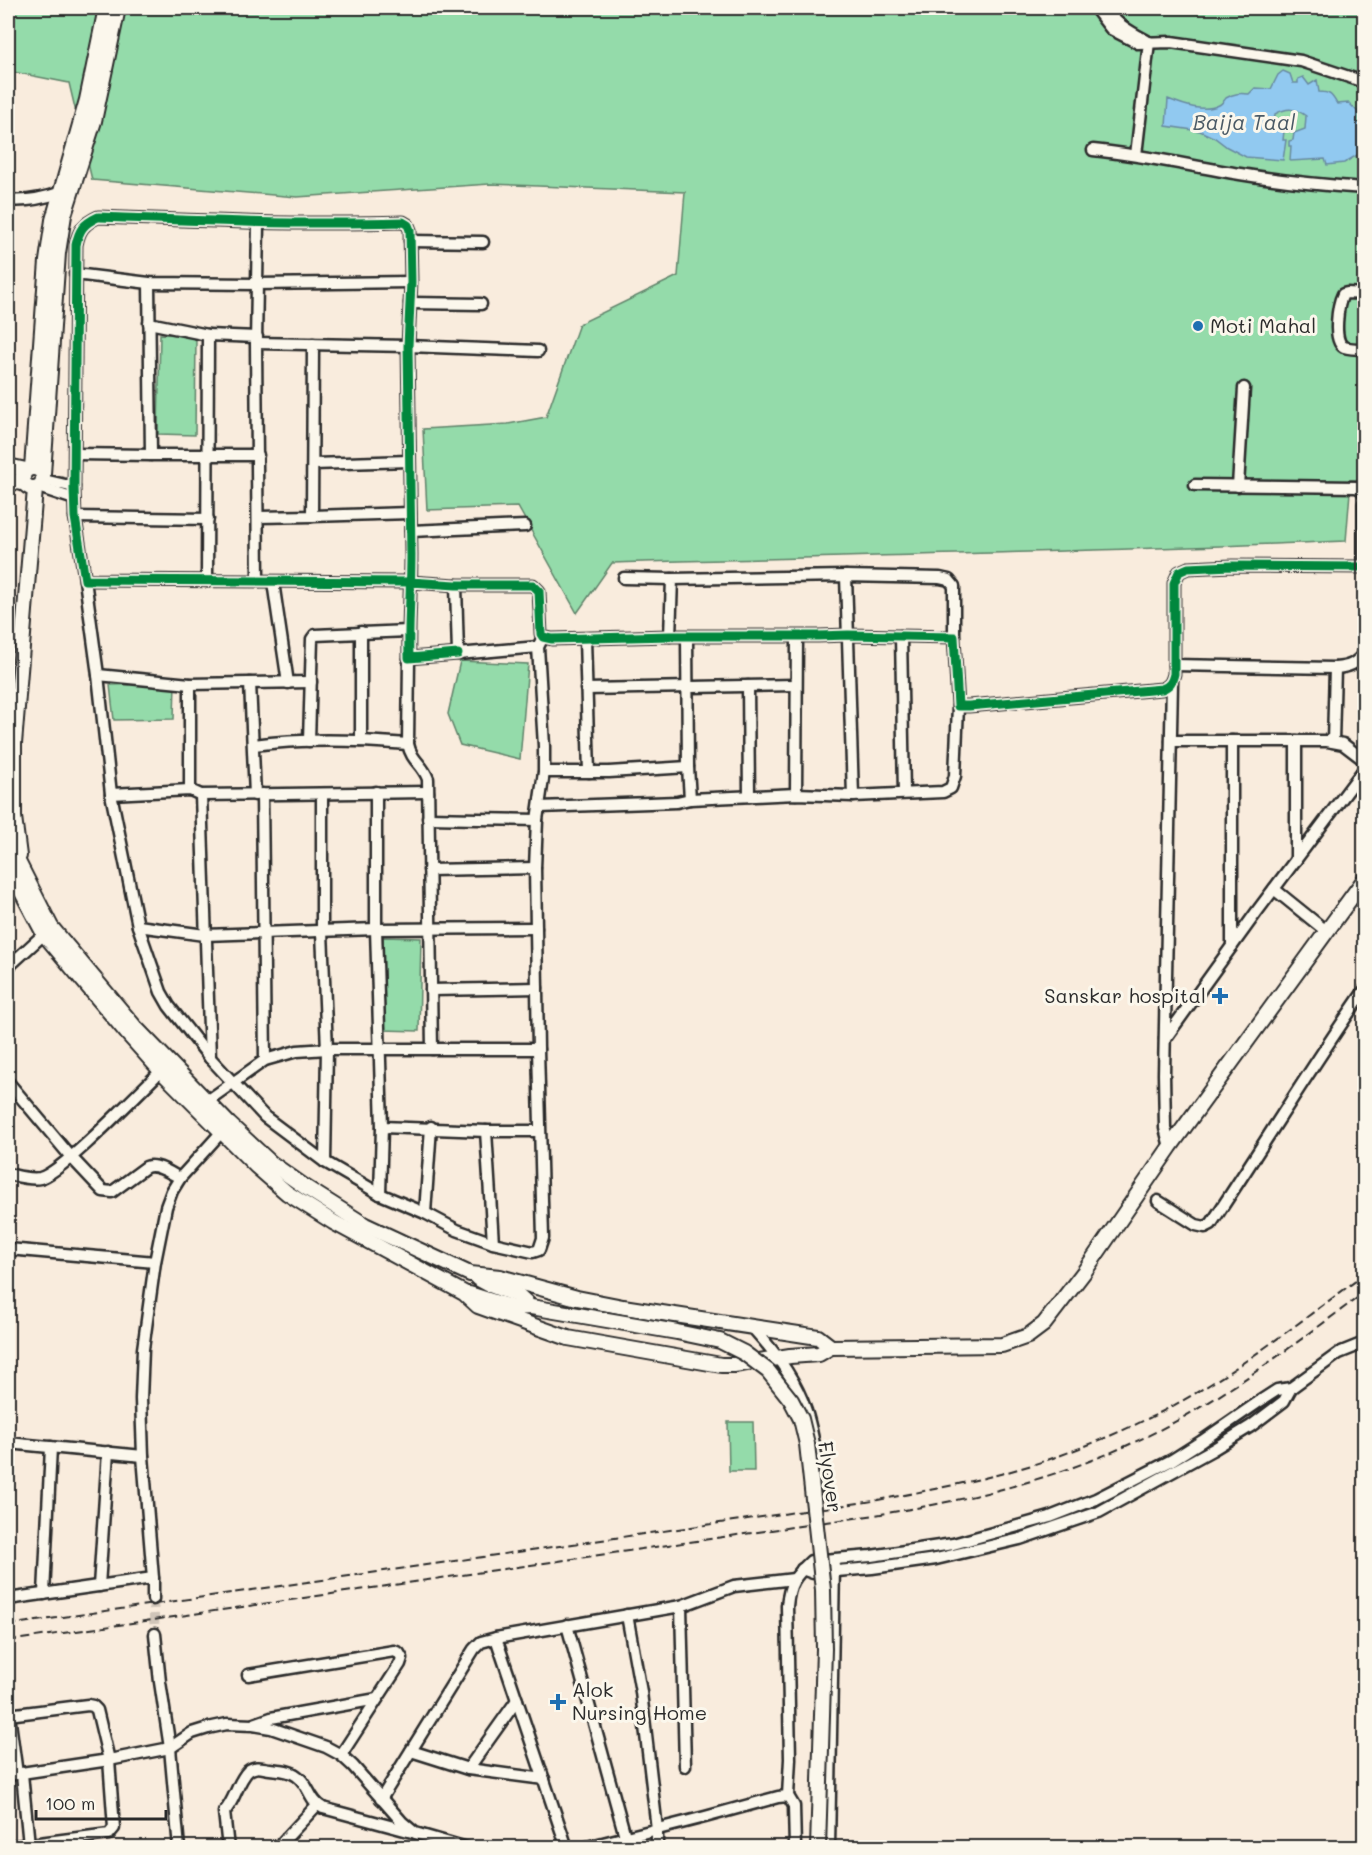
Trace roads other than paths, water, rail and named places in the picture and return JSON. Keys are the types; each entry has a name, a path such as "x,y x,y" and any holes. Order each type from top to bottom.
{"main road":[{"path":"35,479 46,261 59,193 87,100 106,8"},
{"path":"118,8 94,121 64,216 58,253 35,479 14,744 13,877 51,927 134,1026 226,1127 256,1166 287,1192 333,1222 464,1293 478,1306 568,1338 721,1365 819,1354 831,1347 1002,1345 1028,1336 1044,1324 1084,1272 1170,1147 1365,880"},
{"path":"8,466 35,479"},
{"path":"8,481 35,479"},
{"path":"8,842 13,877 44,934 161,1071 203,1104"},
{"name":"Flyover","path":"226,1127 271,1163 355,1219 490,1285 519,1296 531,1307"},
{"path":"470,1274 500,1277 578,1298 623,1307 818,1336 831,1347"},
{"name":"Flyover","path":"464,1293 513,1308 531,1307 720,1341 744,1353 768,1371 791,1400 801,1419 807,1444 823,1590 824,1649 818,1848"}],"street":[{"path":"1095,8 1111,29 1138,44 1171,42 1301,61 1365,82"},
{"path":"1104,8 1125,28 1149,42"},
{"path":"1136,155 1149,42"},
{"path":"1093,150 1136,155 1273,179 1365,188"},
{"path":"8,200 26,202 59,193"},
{"path":"85,580 411,582 456,585 533,585 538,591 544,746 544,772 537,820 536,868 542,1246 540,1250 533,1252 493,1244 457,1230 425,1213 380,1194 325,1162 265,1117 210,1058 164,999 138,926 111,794 98,675 75,517 76,245 79,231 87,222 98,217 258,224 403,222 408,225 411,282 408,346 411,531 411,582 408,631 408,744 411,757 424,770 428,779 432,1050"},
{"path":"258,224 258,581"},
{"path":"410,241 483,242"},
{"path":"75,274 149,283 411,282"},
{"path":"149,283 151,455"},
{"path":"1365,294 1343,294 1339,301 1337,333 1339,342 1344,347 1365,349"},
{"path":"410,303 481,304"},
{"path":"149,323 208,335 257,340 538,351"},
{"path":"207,581 208,335"},
{"path":"312,516 314,344"},
{"path":"1238,486 1244,388"},
{"path":"75,454 258,455"},
{"path":"313,464 409,461"},
{"path":"35,479 74,487"},
{"path":"35,479 74,499"},
{"path":"1195,485 1356,487 1365,494"},
{"path":"1365,502 1365,561"},
{"path":"258,517 410,513"},
{"path":"75,517 208,519"},
{"path":"411,531 525,526"},
{"path":"1170,1147 1165,1128 1165,1039 1174,583 1179,572 1194,567 1365,567"},
{"path":"846,576 853,796"},
{"path":"540,807 677,802 796,794 853,796 943,792 951,788 955,776 958,706 954,586 949,580 846,576 624,578"},
{"path":"670,636 672,579"},
{"path":"273,582 288,683"},
{"path":"456,585 458,654"},
{"path":"309,741 312,639 315,635 408,631"},
{"path":"361,633 361,741"},
{"path":"409,658 458,654 552,639 848,635 954,637"},
{"path":"796,636 796,794"},
{"path":"901,636 904,793"},
{"path":"687,637 690,800"},
{"path":"585,639 589,772"},
{"path":"1174,665 1335,668 1361,665 1365,652"},
{"path":"1333,742 1335,668"},
{"path":"98,675 190,684 310,682"},
{"path":"958,706 1162,689 1172,682"},
{"path":"250,683 258,794 265,1060"},
{"path":"190,684 190,790"},
{"path":"748,686 749,796"},
{"path":"586,689 796,686"},
{"path":"254,745 309,741 408,744"},
{"path":"1171,741 1333,742 1342,744 1365,760"},
{"path":"1232,741 1232,946"},
{"path":"1296,741 1296,860"},
{"path":"544,772 609,772 688,767"},
{"path":"1165,1039 1365,769"},
{"path":"111,794 190,790 201,795 428,792"},
{"path":"376,792 376,929 382,1127 380,1194"},
{"path":"322,794 322,932 327,1049 325,1162"},
{"path":"201,795 210,1058"},
{"path":"428,818 537,820"},
{"path":"429,870 536,868"},
{"path":"1274,889 1326,931"},
{"path":"138,926 205,935 376,929 536,928"},
{"path":"8,968 44,934"},
{"path":"431,990 537,988"},
{"path":"1158,1201 1196,1225 1205,1227 1211,1224 1312,1067 1365,991"},
{"path":"203,1104 265,1060 297,1051 538,1049"},
{"path":"8,1174 41,1178 49,1174 161,1071"},
{"path":"8,1082 70,1157 103,1191 112,1191 151,1165 180,1178"},
{"path":"153,1599 143,1456 142,1375 155,1262 166,1207 180,1178 226,1127"},
{"path":"382,1127 539,1131"},
{"path":"425,1213 431,1127"},
{"path":"486,1131 493,1244"},
{"path":"8,1249 155,1262"},
{"path":"753,1328 788,1373 806,1410 821,1486"},
{"path":"802,1569 813,1573 936,1559 1020,1539 1099,1512 1251,1426 1284,1401 1291,1388 1339,1353 1365,1342"},
{"path":"795,1848 794,1806 788,1796 790,1759 787,1606 789,1591 794,1579 802,1569 811,1561 871,1556 953,1544 1050,1517 1143,1476 1202,1441 1277,1390 1291,1388"},
{"path":"8,1443 143,1456"},
{"path":"44,1594 51,1447"},
{"path":"99,1586 108,1452"},
{"path":"829,1848 833,1559"},
{"path":"8,1599 153,1578"},
{"path":"381,1800 474,1649 481,1642 681,1606 734,1586 794,1579"},
{"path":"681,1606 686,1766"},
{"path":"627,1615 641,1692 657,1829 657,1848"},
{"path":"567,1625 625,1836"},
{"path":"155,1634 170,1748 179,1848"},
{"path":"496,1638 567,1848"},
{"path":"248,1675 394,1651 399,1653 402,1658 400,1664 341,1755"},
{"path":"253,1725 271,1718 377,1699"},
{"path":"468,1768 517,1700"},
{"path":"8,1846 85,1843 109,1834 114,1828 109,1760 97,1710 93,1706 8,1715 15,1774 29,1845"},
{"path":"15,1774 170,1748 192,1733 227,1724 253,1725 271,1728 326,1747 341,1755 381,1800 415,1833"},
{"path":"411,1751 468,1768 544,1779"},
{"path":"228,1848 224,1812 230,1806 245,1774 257,1767 296,1774 302,1779 317,1805 467,1848"},
{"path":"583,1848 788,1796"},
{"path":"277,1848 317,1805"}],"water":[{"name":"Baija Taal","path":"1283,71 1290,74 1293,83 1298,83 1298,79 1303,77 1309,85 1317,80 1319,92 1330,95 1337,104 1349,103 1358,112 1357,123 1364,126 1364,151 1344,163 1327,165 1325,159 1290,161 1289,141 1293,140 1294,133 1305,129 1306,116 1291,109 1275,114 1274,125 1284,131 1283,140 1286,140 1283,160 1246,157 1200,131 1166,126 1168,99 1193,107 1213,107 1232,95 1249,94 1255,88 1271,89 1278,75"}],"tunnel":[{"path":"153,1599 155,1634"}],"railway":[{"path":"8,1625 873,1501 1023,1468 1126,1429 1178,1403 1251,1357 1364,1275"},
{"path":"8,1641 875,1515 1004,1489 1066,1470 1160,1430 1221,1395 1364,1293"}],"place":[{"name":"Moti Mahal","path":"1198,326"},
{"name":"Sanskar hospital","path":"1220,996"},
{"name":"Alok Nursing Home","path":"558,1702"}]}
